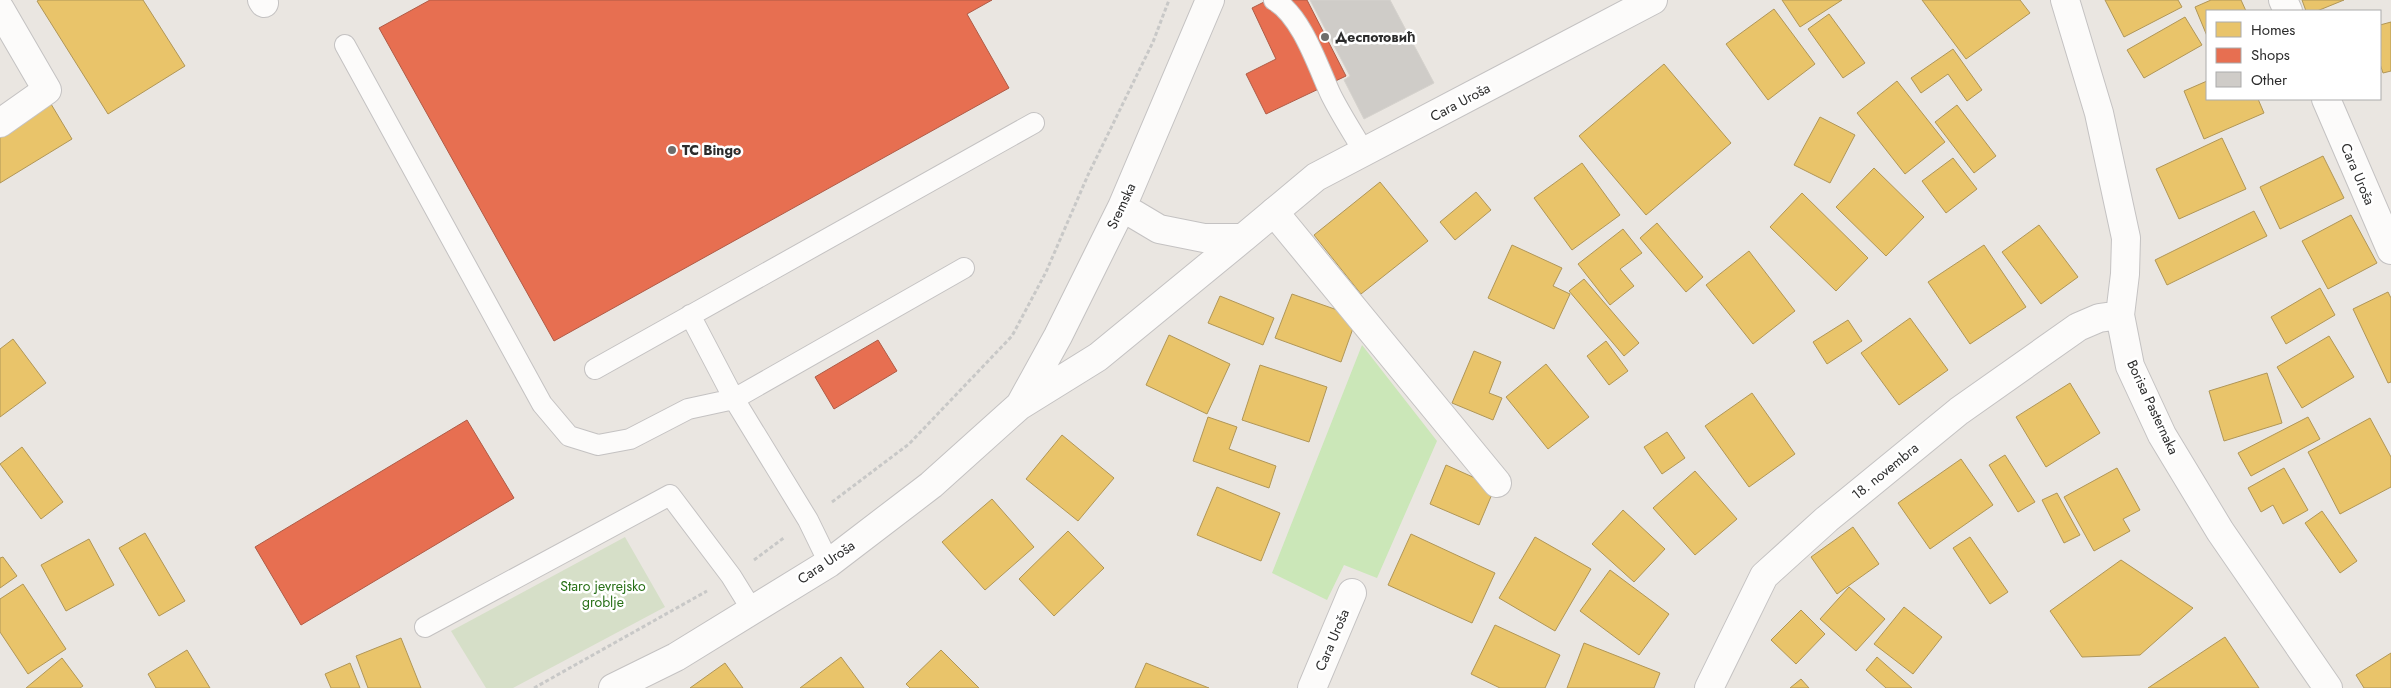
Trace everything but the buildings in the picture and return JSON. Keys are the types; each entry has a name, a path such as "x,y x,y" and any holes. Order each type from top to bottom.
{"street":[{"name":"Sremska","path":"1019,406 1058,336 1122,207 1210,0"},
{"name":"Cara Uroša","path":"613,688 676,657 830,563 931,485 1019,406 1098,357 1316,177 1652,0"},
{"name":"Borisa Pasternaka","path":"2065,0 2099,113 2126,238 2125,274 2120,315 2130,366 2162,435 2220,531 2328,688"},
{"path":"0,9 48,90 0,123"},
{"name":"Cara Uroša","path":"2326,100 2391,250"},
{"path":"1122,207 1160,229 1204,238 1243,238"},
{"path":"1274,212 1497,483"},
{"name":"18. novembra","path":"1710,688 1764,576 1827,518 1960,411 2078,327 2099,318 2120,315"},
{"name":"Cara Uroša","path":"1312,688 1352,593"}],"lane":[{"path":"1274,0 1283,5 1305,38 1332,96 1364,152"},
{"path":"345,45 542,404 569,436 598,445 630,439 688,409 734,399 964,268"},
{"path":"595,369 1034,123"},
{"path":"690,315 734,399 808,520 830,563"},
{"path":"425,627 670,495 732,576 752,610"}],"path":[{"path":"534,688 669,614 732,576 909,444 1012,336 1046,272 1088,175 1153,42 1169,0"}],"green space":[{"path":"1362,345 1437,441 1377,578 1344,565 1327,600 1272,573"},
{"name":"Staro jevrejsko groblje","path":"625,537 665,607 513,688 486,688 451,631"}],"place":[{"name":"Деспотовић","path":"1325,37"},
{"name":"TC Bingo","path":"672,150"}]}
